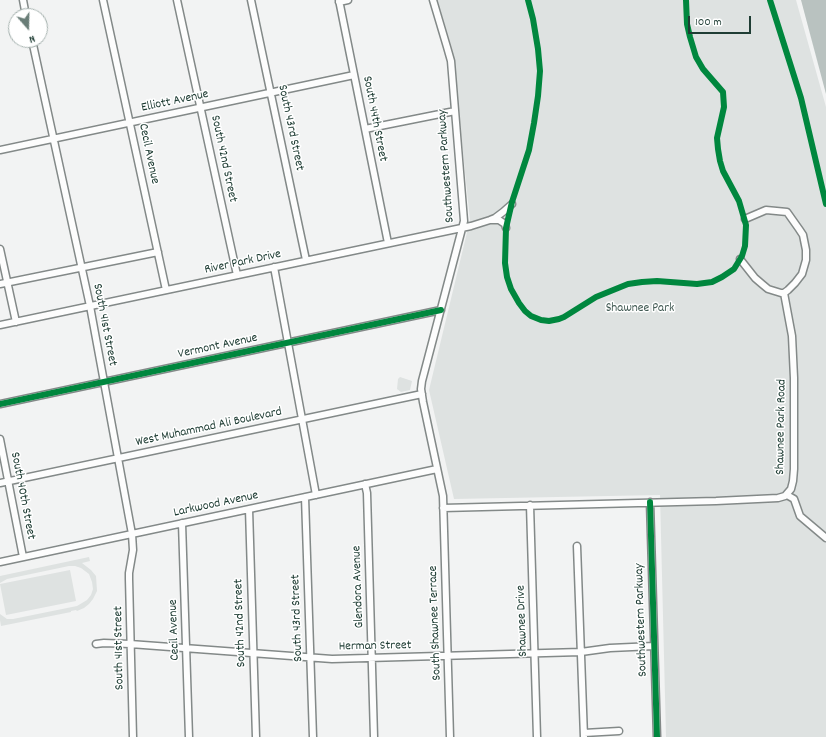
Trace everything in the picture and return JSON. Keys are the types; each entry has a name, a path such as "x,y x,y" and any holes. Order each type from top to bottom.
{"street":[{"name":"Cecil Avenue","path":"102,0 166,290"},
{"name":"South 42nd Street","path":"177,0 237,275"},
{"name":"South 43rd Street","path":"251,0 306,260"},
{"path":"339,1 348,0"},
{"name":"Southwestern Parkway","path":"433,0 450,61 464,221 422,381 422,394 443,496 443,508"},
{"name":"South 44th Street","path":"339,1 388,243"},
{"name":"South 41st Street","path":"34,48 90,306 132,534 133,550 129,579 133,737"},
{"name":"Elliott Avenue","path":"0,150 354,75"},
{"path":"365,129 455,111"},
{"name":"River Park Drive","path":"0,325 462,228 490,220 512,204"},
{"path":"740,259 755,278 768,288 777,292 784,292 795,283 802,274 805,266 806,250 804,240 799,229 787,212 766,210 744,219"},
{"path":"490,220 499,220 505,224 506,228"},
{"path":"0,249 16,322"},
{"path":"0,284 158,252"},
{"path":"274,267 316,495"},
{"name":"Shawnee Park Road","path":"650,502 778,498 787,495 792,485 794,469 794,378 792,336 784,292"},
{"name":"Vermont Avenue","path":"0,404 441,310"},
{"name":"West Muhammad Ali Boulevard","path":"0,483 422,394"},
{"name":"South 40th Street","path":"0,439 22,557"},
{"name":"Larkwood Avenue","path":"0,562 437,469"},
{"name":"Glendora Avenue","path":"365,484 367,501 374,737"},
{"path":"787,495 794,499 800,516 826,538"},
{"name":"South 43rd Street","path":"306,497 313,737"},
{"path":"443,508 650,502"},
{"name":"Southwestern Parkway","path":"650,502 657,737"},
{"name":"Shawnee Drive","path":"530,505 537,737"},
{"name":"South Shawnee Terrace","path":"443,508 450,737"},
{"name":"South 42nd Street","path":"249,509 256,737"},
{"name":"Cecil Avenue","path":"182,523 189,737"},
{"path":"577,546 584,735 619,731"},
{"name":"Herman Street","path":"96,644 130,644 332,658 581,652 610,648 654,646"}],"green space":[{"name":"Shawnee Park","path":"437,0 796,0 826,107 826,737 666,737 660,495 454,499 429,390 470,220 452,48"},
{"path":"400,377 412,381 410,390 401,392 397,389 398,379"},
{"path":"89,557 90,561 82,563 96,576 97,591 93,599 84,608 77,611 1,626 0,614 7,619 13,619 77,606 87,600 93,589 89,574 81,568 75,566 7,579 0,583 0,576"},
{"path":"70,570 76,601 6,615 0,584"}],"shaded area":[{"path":"801,0 826,0 826,94"}],"cycle path":[{"path":"528,0 538,49 540,71 538,96 529,150 512,202 506,228 505,263 511,289 525,311 531,316 549,321 564,317 596,297 628,284 657,281 697,284 712,282 734,269 742,256 745,246 746,225 739,201 723,171 718,149 717,138 724,107 723,92 703,69 696,57 687,24 686,0"},
{"path":"770,0 801,98 826,204"},
{"path":"0,404 441,310"},
{"path":"650,502 657,737"}]}
